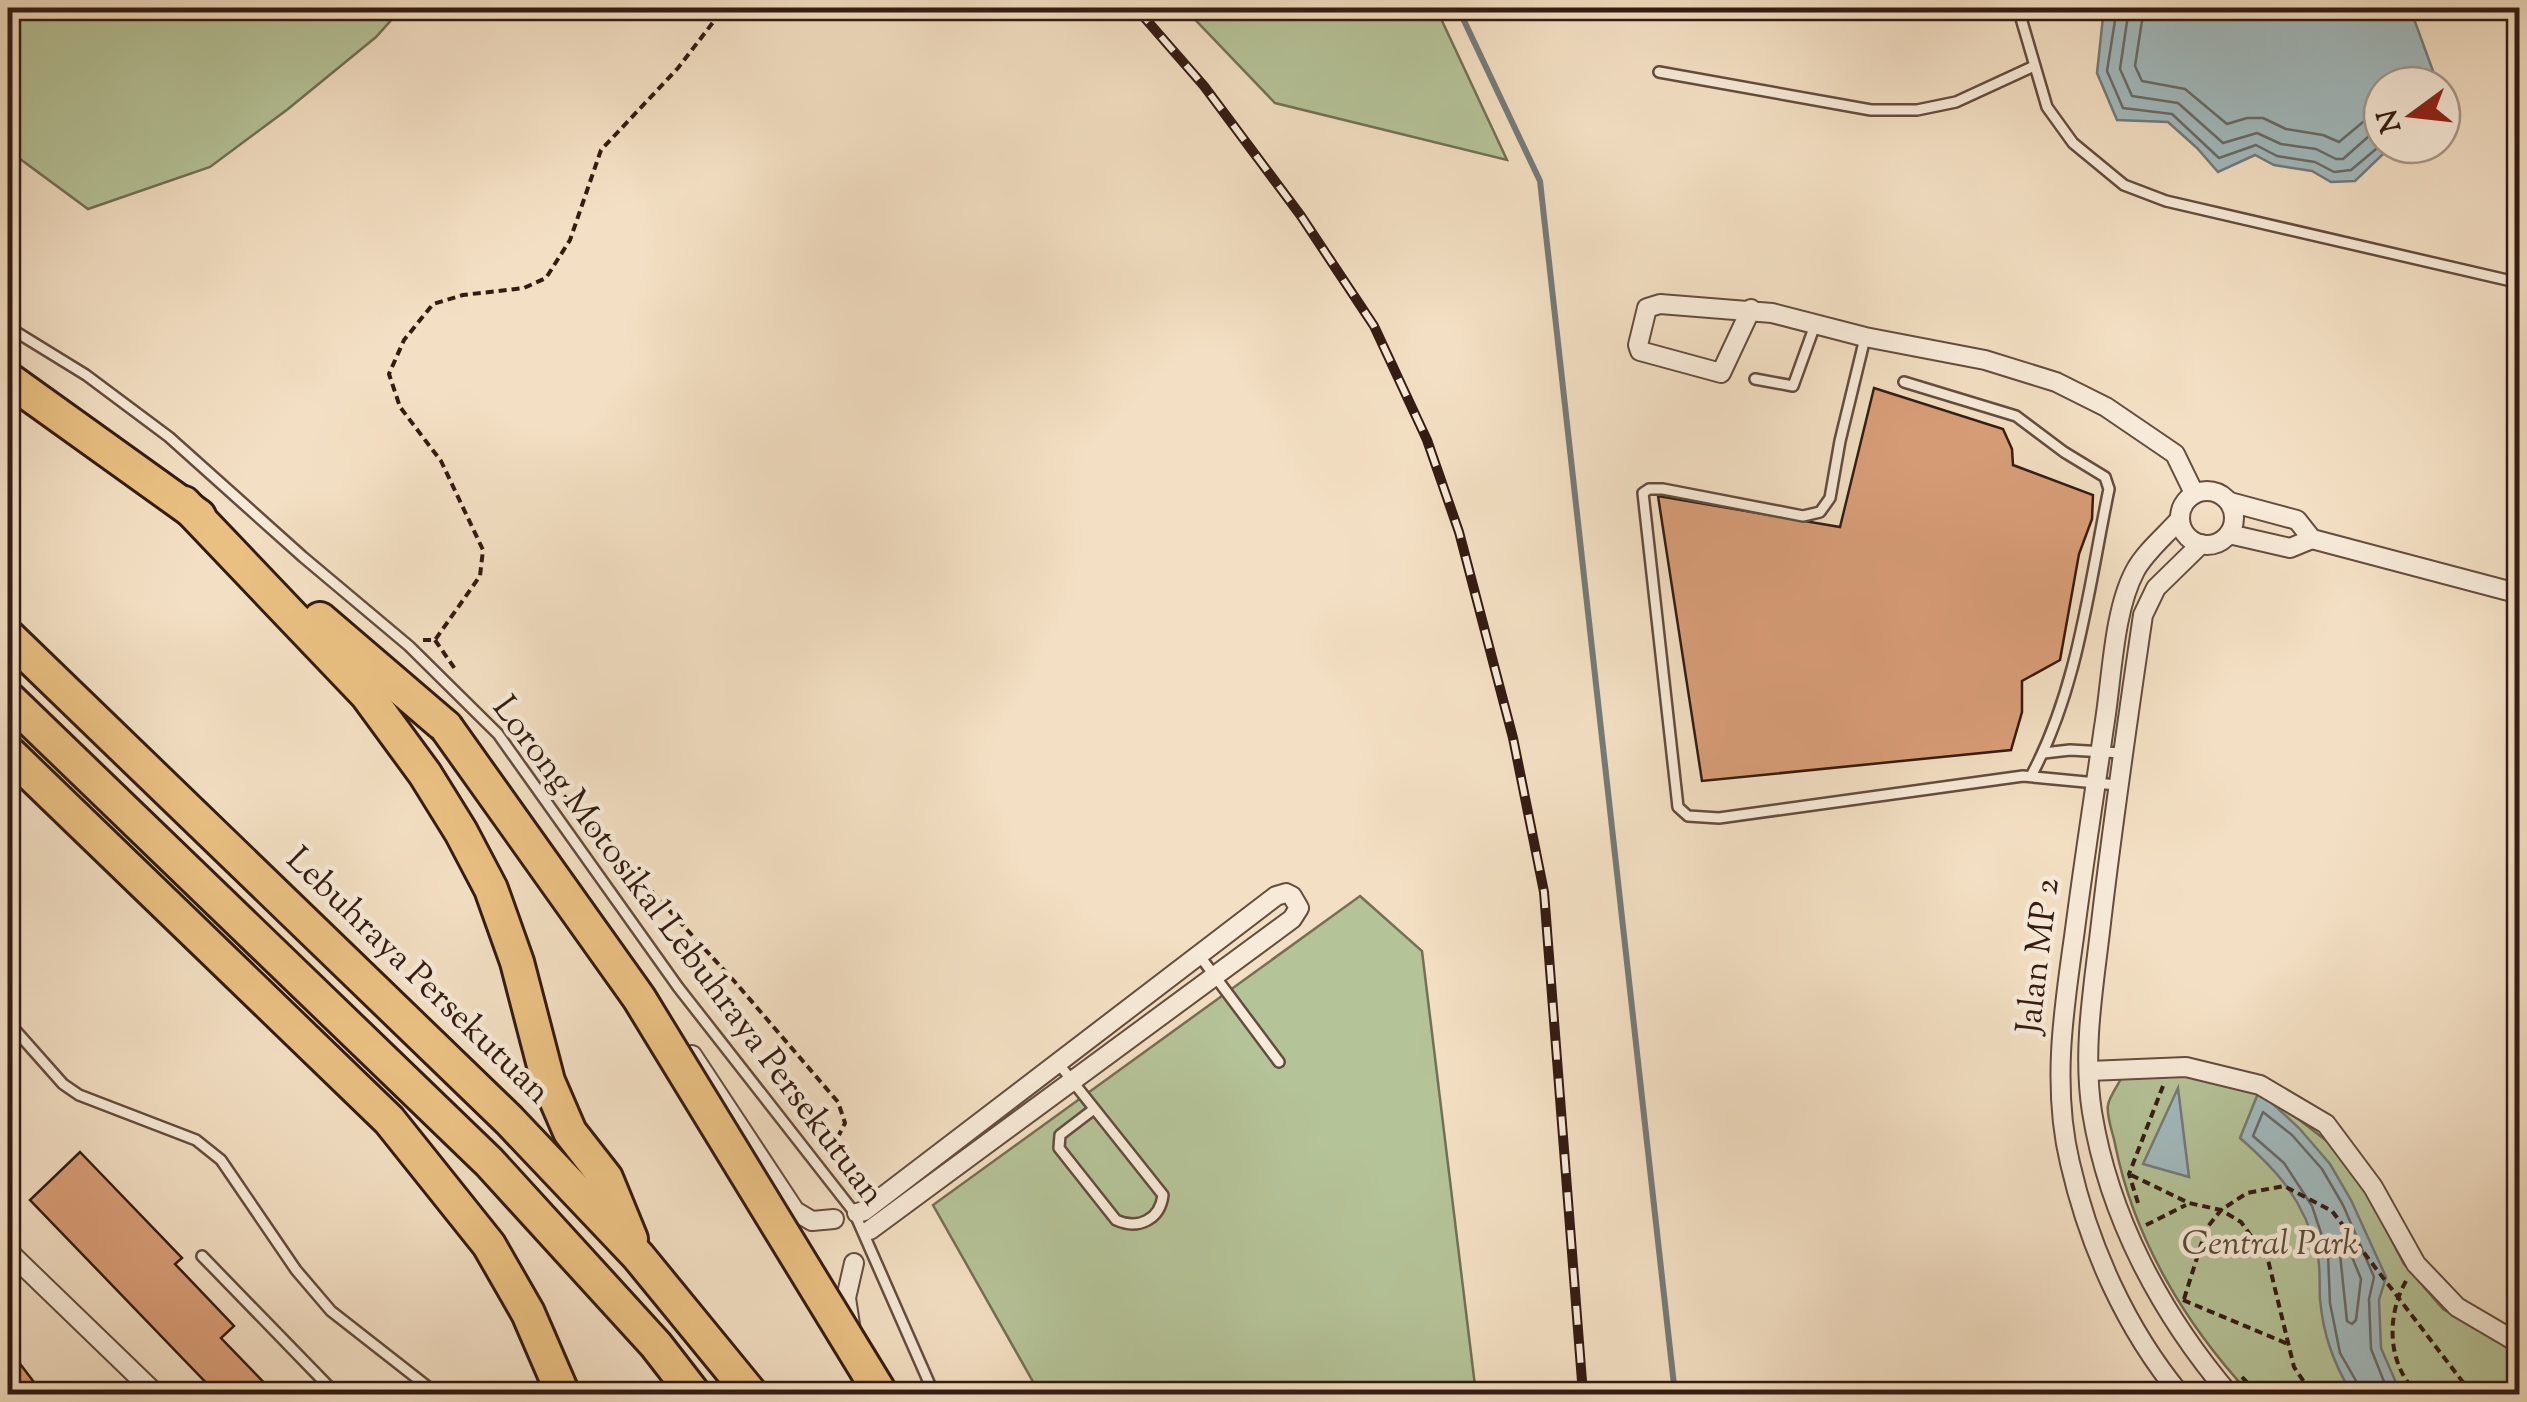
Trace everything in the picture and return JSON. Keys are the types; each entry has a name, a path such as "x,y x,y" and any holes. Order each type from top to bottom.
{"highway":[{"path":"8,379 184,503 446,727 639,998 878,1394"},
{"path":"184,503 367,695 461,832 491,889 517,962 548,1081 570,1132 606,1178 638,1256"},
{"name":"Lebuhraya Persekutuan","path":"8,636 508,1120 638,1256 750,1394"},
{"path":"8,698 489,1162 656,1345 694,1394"},
{"path":"8,752 389,1120 489,1245 528,1313 563,1394"}],"street":[{"path":"1750,310 1721,373 1640,352 1638,345 1647,308 1654,304 1750,310 1985,360 2056,382 2106,407 2175,454 2194,493"},
{"path":"2230,502 2234,518 2229,534 2216,543 2191,540 2183,530 2180,519 2186,500 2194,493 2214,491 2230,502 2297,520 2312,539 2520,594"},
{"name":"Jalan MP 2","path":"2180,519 2136,568 2124,600 2061,1031 2060,1084 2069,1160 2087,1223 2119,1301 2161,1371 2180,1394"},
{"path":"2229,534 2290,548 2312,539"},
{"name":"Jalan MP 2","path":"2202,544 2156,588 2143,615 2122,752 2088,1052 2091,1108 2099,1148 2120,1212 2150,1284 2191,1350 2229,1394"},
{"path":"389,679 420,687 456,724 510,792 619,945 795,1211 812,1220 834,1219"},
{"path":"857,1213 1279,894 1286,893 1296,901 1298,908 1292,918 870,1230"},
{"path":"2089,1071 2186,1068 2260,1085 2326,1124 2373,1187 2416,1264 2458,1307 2520,1344"},
{"path":"8,1251 156,1394"},
{"path":"854,1262 846,1298 852,1333 878,1394"}],"lane":[{"path":"2018,8 2047,107 2074,143 2124,185 2166,201 2520,283"},
{"path":"1659,72 1872,110 1917,110 1956,102 2034,66"},
{"path":"1754,379 1793,386 1815,325"},
{"name":"Lorong Motosikal Lebuhraya Persekutuan","path":"8,328 86,375 156,427 409,646 504,742 678,988 854,1212 934,1394"},
{"path":"1865,337 1830,498 1820,512 1803,516 1663,489 1644,493 1678,807 1688,816 1719,818 2031,776 2120,785"},
{"path":"1904,382 2016,416 2105,477 2109,490 2073,661 2044,753 2031,776"},
{"path":"2044,753 2122,752"},
{"path":"1199,954 1280,1062"},
{"path":"8,1022 63,1084 79,1095 196,1140 222,1160 296,1270 331,1312 437,1394"},
{"path":"1058,1062 1162,1196 1161,1206 1142,1224 1128,1225 1116,1220 1059,1148 1060,1136 1094,1109"},
{"path":"202,1256 336,1394"}],"path":[{"path":"409,646 435,640 480,576 483,550 441,460 400,407 389,374 404,340 433,304 463,295 524,288 546,278 570,240 602,150 678,68 724,8"},
{"path":"435,640 456,671"},
{"path":"556,787 735,982 838,1102 845,1122 840,1135"},
{"path":"2140,1208 2128,1174 2170,1068"},
{"path":"2128,1174 2189,1203 2220,1210 2240,1222 2268,1260 2294,1368 2312,1394"},
{"path":"2184,1300 2206,1228 2220,1210 2236,1197 2284,1186 2332,1211 2472,1394"},
{"path":"2146,1225 2189,1203"},
{"path":"2416,1264 2396,1298 2391,1332 2408,1385 2418,1394"},
{"path":"2176,1286 2194,1315"},
{"path":"2184,1300 2288,1344"},
{"path":"2233,1368 2258,1394"}],"green space":[{"path":"8,8 402,8 376,37 210,167 88,209 8,150"},
{"path":"1184,8 1436,8 1507,160 1275,103"},
{"path":"1360,896 1422,951 1476,1394 1040,1394 933,1205"},
{"name":"Central Park","path":"2159,1073 2208,1076 2261,1090 2328,1142 2366,1191 2404,1264 2443,1309 2519,1353 2519,1394 2250,1394 2204,1339 2165,1278 2124,1179 2109,1119 2109,1102 2122,1077"}],"water":[{"path":"2109,8 2410,8 2431,65 2362,65 2362,165 2372,165 2355,181 2331,182 2312,171 2274,165 2255,155 2218,172 2168,122 2117,120 2097,73 2103,17"},
{"path":"2178,1088 2189,1177 2143,1164"},
{"path":"2259,1091 2330,1164 2351,1200 2386,1277 2379,1300 2381,1348 2401,1394 2352,1394 2340,1372 2324,1325 2318,1258 2305,1217 2278,1176 2240,1138"}],"building":[{"path":"1874,388 2003,429 2012,449 2013,465 2093,495 2092,519 2079,554 2060,660 2022,681 2022,712 2011,750 1702,781 1658,496 1840,527"},
{"path":"80,1152 182,1258 175,1264 234,1326 221,1338 275,1394 217,1394 30,1200"},
{"path":"8,1348 43,1394 8,1394"}],"waterway":[{"path":"1458,8 1540,181 1675,1394"}],"railway":[{"path":"1136,8 1204,86 1301,216 1374,326 1427,440 1459,532 1513,738 1544,892 1583,1394"}]}
